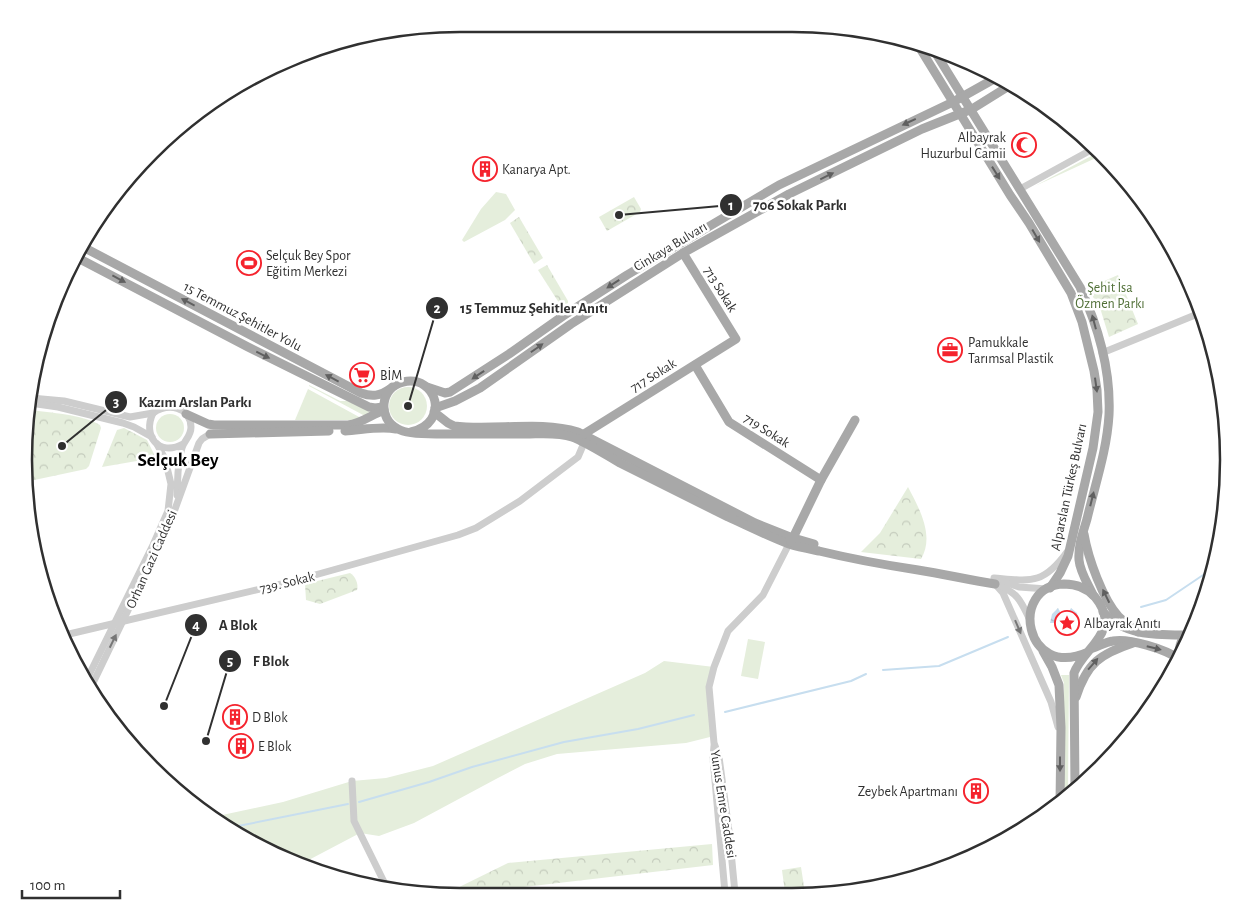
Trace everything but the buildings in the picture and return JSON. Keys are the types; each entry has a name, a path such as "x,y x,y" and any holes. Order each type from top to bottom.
{"main road":[{"name":"Alparslan Türkeş Bulvarı","path":"925,54 957,99 972,109 1080,286 1092,314 1102,353 1108,392 1109,416 1105,447 1079,546 1079,561 1082,572 1093,595"},
{"name":"Alparslan Türkeş Bulvarı","path":"938,58 957,99 960,114 1071,293 1089,347 1097,390 1096,429 1070,548 1065,565 1049,589"},
{"name":"Cinkaya Bulvarı","path":"425,386 445,394 450,392 627,275 779,185 990,81"},
{"name":"Cinkaya Bulvarı","path":"435,410 480,388 571,324 683,253 789,194 922,129 972,109 1004,89"},
{"path":"985,130 982,117 984,108 995,95"},
{"name":"15 Temmuz Şehitler Yolu","path":"88,250 361,393 379,395 392,387"},
{"name":"713 Sokak","path":"683,253 736,339"},
{"name":"15 Temmuz Şehitler Yolu","path":"82,260 248,348 368,406 383,408"},
{"name":"717 Sokak","path":"584,439 736,339"},
{"name":"719 Sokak","path":"695,365 729,422 822,480"},
{"path":"398,430 390,424 383,408 386,396 392,387 400,382 410,381 425,386 434,398 435,410 427,426 411,432"},
{"path":"186,414 214,425 348,425 361,422 383,408"},
{"path":"435,410 448,423 454,426 566,429 700,503 791,541 860,562 994,581"},
{"path":"791,541 855,420"},
{"path":"210,434 364,430 380,427 427,434 558,435 584,439"},
{"name":"Alparslan Türkeş Bulvarı","path":"1083,531 1088,555 1111,606 1119,617 1138,632"},
{"path":"1060,792 1059,685 1052,667 1042,649 1034,640 1030,629 1029,618 1032,606 1038,596 1059,585 1072,584 1083,588 1093,595 1103,612 1116,624 1138,632 1158,635 1183,633"},
{"path":"1075,780 1074,673 1080,662 1099,640 1103,631 1103,612"},
{"path":"1042,649 1052,656 1064,658 1077,657 1112,641 1122,641 1172,654"},
{"path":"1074,705 1081,682 1094,663 1102,655 1133,643"}],"street":[{"path":"1020,189 1088,152"},
{"path":"1102,353 1194,315"},
{"path":"37,399 64,402 130,417 153,413 164,407 171,406 178,408 186,414 191,424 178,467 176,504"},
{"path":"36,404 58,407 124,423 134,427 169,449 210,434"},
{"path":"90,673 160,529 170,504 171,484 165,459 149,434 148,427 153,413"},
{"name":"Orhan Gazi Caddesi","path":"94,680 170,523 199,443 202,438 210,434"},
{"name":"739. Sokak","path":"70,634 290,582 458,535 476,528 520,501 578,457 584,439"},
{"path":"714,743 709,687 714,667 728,631 764,594 791,541"},
{"path":"994,581 1027,580 1040,577 1052,570 1070,548"},
{"path":"994,581 1018,587 1049,589"},
{"path":"994,581 1017,595 1029,618"},
{"path":"994,581 1003,593 1051,702 1061,742"},
{"name":"Yunus Emre Caddesi","path":"714,743 719,757 735,888"},
{"name":"Yunus Emre Caddesi","path":"714,743 713,758 725,888"},
{"path":"352,781 354,821 383,880"}],"green space":[{"path":"1092,156 1095,159 1035,186"},
{"path":"496,192 506,194 515,210 505,220 464,242 462,240 481,209"},
{"path":"634,197 641,209 640,212 607,231 599,217"},
{"path":"519,217 543,258 534,264 510,223"},
{"path":"547,265 568,301 565,306 561,306 538,270"},
{"name":"Şehit İsa Özmen Parkı","path":"1118,275 1138,324 1109,337 1101,311 1088,288"},
{"path":"309,385 340,401 347,401 369,412 365,416"},
{"path":"408,387 421,393 427,406 421,419 408,425 395,419 389,406 395,393"},
{"path":"308,389 361,418 354,420 295,420"},
{"path":"35,411 84,418 100,425 101,428 89,466 86,469 33,480 33,432"},
{"path":"170,414 180,418 184,428 180,438 170,442 160,438 156,428 160,418"},
{"path":"124,428 147,440 155,456 154,458 102,467 117,430"},
{"path":"908,487 921,513 926,532 925,550 921,559 861,552 880,533"},
{"path":"350,573 356,580 357,590 320,604 306,600 305,584"},
{"path":"748,639 765,642 758,679 741,676"},
{"path":"664,661 714,667 709,687 714,736 686,743 557,754 525,764 414,823 379,836 360,833 309,860 271,843 222,815 283,802 352,781 386,778 433,766 645,673"},
{"path":"1061,675 1069,675 1068,786 1064,789 1064,683"},
{"path":"712,844 713,865 522,888 457,888 508,863"},
{"path":"801,867 804,888 784,888 782,870"}],"water":[{"path":"1058,608 1063,617 1066,617 1071,608 1077,613 1079,622 1070,623 1069,626 1074,632 1066,635 1058,633 1061,627 1059,623 1050,623 1052,614"}],"waterway":[{"path":"1141,607 1166,600 1204,574"},
{"path":"883,670 939,666 1008,637"},
{"path":"725,712 851,681 866,674"},
{"path":"359,802 429,782 472,767 564,742 638,729 694,715"},
{"path":"239,826 348,804"}],"place":[{"name":"Albayrak Huzurbul Camii","path":"1024,145"},
{"name":"Kanarya Apt.","path":"485,169"},
{"name":"706 Sokak Parkı","path":"619,215"},
{"name":"Selçuk Bey Spor Eğitim Merkezi","path":"249,263"},
{"name":"Pamukkale Tarımsal Plastik","path":"950,350"},
{"name":"BİM","path":"362,375"},
{"name":"15 Temmuz Şehitler Anıtı","path":"408,406"},
{"name":"Kazım Arslan Parkı","path":"62,446"},
{"name":"Albayrak Anıtı","path":"1067,623"},
{"name":"A Blok","path":"164,706"},
{"name":"D Blok","path":"235,717"},
{"name":"F Blok","path":"206,741"},
{"name":"E Blok","path":"241,746"},
{"name":"Zeybek Apartmanı","path":"976,791"}],"district":[{"name":"Selçuk Bey","path":"178,459"}]}
